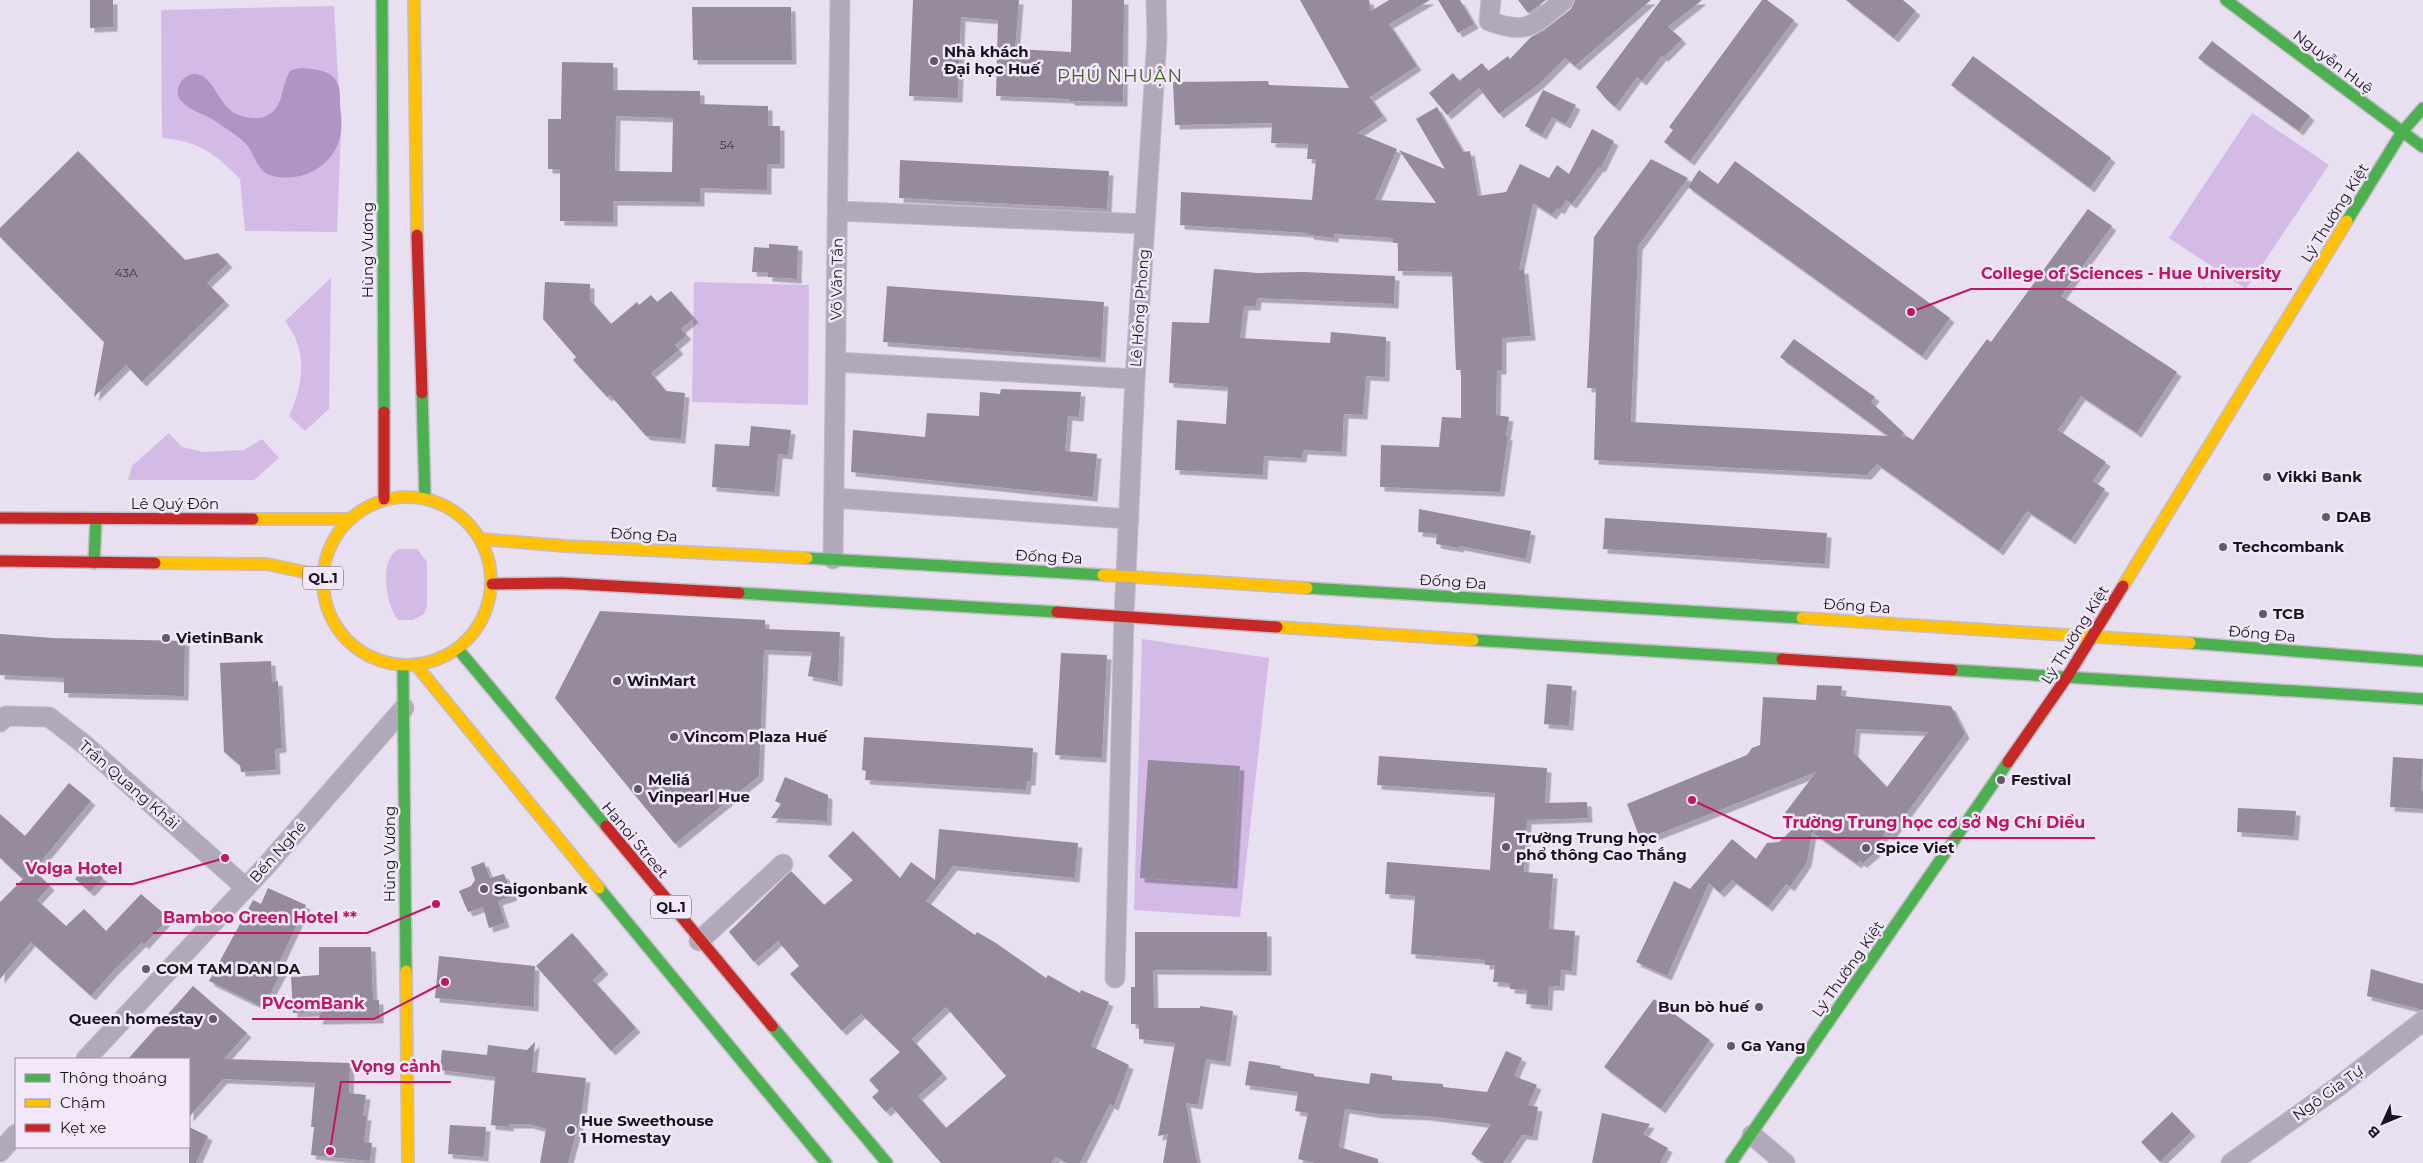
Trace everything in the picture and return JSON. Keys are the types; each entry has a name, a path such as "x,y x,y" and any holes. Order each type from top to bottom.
{"street":[{"name":"Hùng Vương","path":"382,0 384,499"},
{"path":"414,0 415,151 425,498"},
{"name":"Võ Văn Tần","path":"833,559 840,0"},
{"name":"Lê Hồng Phong","path":"1115,978 1124,616 1135,379 1157,38 1156,0"},
{"path":"1491,0 1489,22 1511,29 1528,27 1564,0"},
{"name":"Nguyễn Huệ","path":"2226,0 2423,147"},
{"name":"Lý Thường Kiệt","path":"1731,1163 2067,677 2402,132 2423,108"},
{"path":"838,211 1145,224"},
{"path":"836,362 1135,379"},
{"name":"QL.1","path":"411,496 425,498 447,506 467,521 481,539 491,568 492,584 488,609 476,631 458,650 431,662 416,665 403,666 381,662 361,652 344,637 332,619 325,598 323,576 330,549 336,536 349,519 360,510 384,499 411,496"},
{"path":"834,498 1129,520"},
{"name":"Lê Quý Đôn","path":"0,518 349,519"},
{"path":"94,563 96,519"},
{"name":"Đống Đa","path":"481,539 566,546 1127,576 2092,636 2423,662"},
{"path":"0,562 268,564 323,576"},
{"path":"492,584 561,583 1124,616 1330,631 2423,699"},
{"name":"Hanoi Street","path":"458,650 887,1163"},
{"name":"QL.1","path":"416,665 826,1163"},
{"name":"Hùng Vương","path":"403,666 408,1163"},
{"name":"Bến Nghé","path":"87,1058 246,888 404,708"},
{"name":"Trần Quang Khải","path":"0,722 6,716 49,717 84,745 246,888"},
{"path":"699,940 783,864"},
{"name":"Ngô Gia Tự","path":"2231,1163 2339,1086 2423,1021"},
{"path":"0,1152 15,1135"},
{"path":"1752,1135 1785,1163"}],"shaded area":[{"path":"334,6 341,131 337,232 245,231 240,179 223,162 206,150 186,142 162,138 161,10"},
{"path":"301,68 322,71 330,74 336,80 340,90 341,132 333,154 325,163 316,170 294,177 282,177 265,173 242,140 211,119 189,108 179,97 178,87 181,82 189,75 200,75 206,78 230,110 246,117 262,118 276,109 287,76 291,70"},
{"path":"2252,113 2329,165 2246,289 2169,238"},
{"path":"331,278 329,409 305,431 289,416 298,391 301,367 297,344 285,321"},
{"path":"694,282 809,285 808,405 692,402"},
{"path":"169,433 182,447 203,452 244,450 262,439 279,458 254,480 128,480 132,466"},
{"path":"399,549 417,549 427,562 427,606 424,614 413,620 398,620 390,604 388,594 386,572 388,562 392,554"},
{"path":"1142,639 1269,658 1240,917 1134,910"}],"building":[{"path":"90,0 113,0 113,27 90,28"},
{"path":"913,0 1019,0 1015,49 1071,52 1072,0 1124,0 1123,102 1070,101 1070,99 996,96 998,20 961,17 958,98 909,96"},
{"path":"1300,0 1369,0 1371,11 1389,0 1430,0 1389,24 1417,66 1370,97 1383,116 1358,133 1397,149 1375,200 1436,203 1399,150 1445,169 1416,119 1437,107 1463,152 1470,151 1478,196 1506,192 1520,164 1549,178 1557,165 1569,174 1592,129 1614,141 1601,168 1599,167 1572,204 1566,200 1560,210 1557,208 1552,215 1533,203 1519,270 1524,269 1531,336 1502,338 1502,370 1497,370 1496,415 1509,417 1500,492 1380,487 1381,445 1439,447 1442,417 1461,418 1461,370 1456,370 1452,272 1398,271 1398,243 1393,243 1393,238 1334,234 1334,238 1309,235 1309,233 1180,225 1181,192 1312,200 1316,159 1307,159 1308,144 1271,143 1272,123 1175,125 1173,82 1268,81 1269,85 1349,88"},
{"path":"1438,0 1460,0 1474,24 1458,33"},
{"path":"1518,0 1546,0 1528,13"},
{"path":"1575,0 1651,0 1575,66 1565,58 1540,83 1499,114 1479,88 1447,115 1429,93 1453,73 1459,81 1482,63 1488,71 1508,56 1510,59 1531,37 1544,30 1571,9"},
{"path":"1661,0 1702,0 1668,27 1682,39 1664,57 1662,56 1642,81 1637,77 1615,107 1596,87"},
{"path":"1762,0 1767,0 1794,20 1690,161 1664,142 1673,130 1669,127"},
{"path":"1846,0 1903,0 1916,11 1894,38"},
{"path":"692,7 791,7 792,60 693,60"},
{"path":"2212,41 2310,116 2299,131 2198,58"},
{"path":"1973,56 2111,158 2090,188 1951,85"},
{"path":"562,62 613,63 613,90 700,91 700,104 768,106 768,126 780,126 780,164 767,164 767,190 700,188 700,202 613,201 613,222 560,221 560,169 548,169 548,119 561,119","holes":["616,116 673,118 672,172 615,171"]},
{"path":"1543,90 1576,105 1566,124 1552,117 1542,135 1525,126"},
{"path":"78,151 185,260 218,253 228,263 207,283 225,301 142,382 126,365 94,397 104,342 0,237 0,228"},
{"path":"1651,159 1688,178 1638,246 1631,422 1888,436 1780,357 1794,339 1875,397 1871,402 1904,433 1901,436 1913,440 1987,339 1991,342 2088,209 2112,226 2061,296 2177,372 2137,433 2081,396 2058,430 2106,462 2093,481 2105,489 2071,540 2027,511 1999,551 1877,464 1867,475 1594,460 1596,388 1587,388 1594,237"},
{"path":"900,160 1109,171 1107,209 899,198"},
{"path":"1735,161 1950,318 1922,356 1688,187 1699,170 1718,184"},
{"path":"769,244 798,246 797,279 768,277 768,272 752,272 754,247 769,248"},
{"path":"1214,269 1257,273 1304,272 1395,276 1394,304 1257,298 1256,306 1244,306 1240,338 1330,343 1331,332 1386,337 1385,377 1366,376 1363,415 1344,414 1342,452 1303,450 1302,458 1264,456 1263,475 1175,470 1177,420 1226,424 1228,387 1169,383 1172,322 1209,323"},
{"path":"545,282 590,284 590,300 611,324 637,302 639,305 651,295 657,302 671,291 694,318 681,329 687,335 675,345 679,350 651,373 666,391 685,393 681,439 646,436 610,395 607,397 573,360 576,357 543,319"},
{"path":"887,286 1104,302 1101,358 883,342"},
{"path":"1001,389 1081,392 1079,417 1068,416 1065,451 1097,454 1093,497 851,472 853,430 925,437 927,413 979,416 980,392 1000,394"},
{"path":"751,426 791,430 788,455 778,454 775,492 712,487 715,444 749,446"},
{"path":"1419,509 1531,531 1526,559 1460,546 1459,548 1436,544 1437,534 1418,532"},
{"path":"1605,518 1827,533 1825,564 1603,549"},
{"name":"Vincom Plaza Huế","path":"600,611 765,620 765,629 840,632 838,682 808,676 812,652 764,650 759,776 675,844 555,698"},
{"path":"0,634 52,638 185,641 184,696 64,693 64,678 0,675"},
{"path":"1061,653 1107,655 1102,758 1055,755"},
{"path":"271,661 272,682 278,681 282,748 275,749 276,770 241,772 240,765 224,752 220,663"},
{"path":"1547,684 1572,686 1569,726 1544,724"},
{"path":"1817,685 1842,686 1841,696 1951,706 1965,734 1890,836 1885,832 1875,853 1863,863 1859,861 1857,864 1812,832 1807,862 1790,887 1786,884 1768,907 1732,880 1720,893 1709,883 1667,976 1636,962 1674,881 1690,889 1732,839 1756,859 1767,843 1779,842 1799,823 1785,813 1816,772 1641,841 1627,804 1747,755 1752,748 1760,745 1763,697 1816,700","holes":["1856,729 1928,732 1887,787 1854,753"]},
{"path":"864,737 1033,748 1031,781 1027,781 1026,790 865,780 866,771 862,770"},
{"path":"1379,756 1547,768 1545,803 1587,802 1588,818 1527,820 1524,872 1553,874 1549,929 1575,931 1572,971 1561,970 1560,986 1549,986 1548,1006 1526,1004 1527,990 1510,989 1510,983 1493,982 1495,965 1485,965 1485,960 1411,954 1415,896 1385,894 1387,862 1490,870 1495,793 1377,785"},
{"path":"2393,757 2423,759 2421,790 2423,790 2423,809 2390,807"},
{"path":"1148,760 1240,766 1233,884 1140,878"},
{"path":"785,777 828,795 827,821 771,818 781,804 775,801"},
{"path":"69,783 91,801 34,870 50,886 37,900 66,926 84,909 106,931 141,894 169,918 144,945 142,942 113,971 91,996 31,942 0,979 0,902 23,879 0,858 0,814 25,836"},
{"path":"2238,808 2296,811 2294,836 2237,832"},
{"path":"939,829 1078,843 1075,878 953,866 926,901 975,935 977,932 996,943 1046,978 1048,975 1080,993 1081,990 1109,1002 1091,1046 1129,1065 1114,1106 1110,1104 1080,1163 1067,1163 1056,1157 1051,1163 941,1163 892,1107 886,1112 872,1097 879,1091 869,1080 900,1052 861,1014 842,1031 790,974 799,966 778,941 754,962 729,932 791,871 824,905 853,880 828,856 853,831 900,878 911,862 935,880","holes":["946,1007 1006,1076 946,1128 918,1096 943,1074 912,1039"]},
{"path":"484,862 490,878 504,874 513,896 498,901 505,923 489,928 483,907 468,912 459,891 471,886 475,880 471,867"},
{"path":"87,865 103,878 90,892 75,879"},
{"path":"268,888 306,905 278,965 284,968 263,1007 209,981 253,900 261,904"},
{"path":"1135,932 1267,932 1267,971 1153,970 1154,1008 1200,1008 1200,1006 1233,1011 1226,1062 1206,1059 1198,1105 1186,1103 1197,1163 1163,1163 1168,1134 1158,1136 1175,1043 1139,1039 1139,1024 1131,1024 1131,987 1135,987"},
{"path":"572,933 604,970 593,980 636,1028 611,1051 536,966"},
{"path":"319,947 371,947 373,1000 379,1000 379,1019 318,1020 321,1012 293,1013 291,977 319,975"},
{"path":"439,956 535,966 534,1007 435,998"},
{"path":"2371,969 2423,984 2423,1010 2367,996"},
{"path":"193,986 247,1033 224,1059 350,1063 349,1093 366,1095 363,1116 367,1116 364,1142 372,1143 370,1161 311,1155 314,1127 311,1127 315,1083 223,1079 190,1116 190,1058 129,1058"},
{"path":"1654,999 1710,1040 1661,1109 1604,1067"},
{"path":"535,1042 532,1072 586,1078 582,1112 568,1163 540,1163 546,1129 529,1124 509,1124 509,1127 491,1125 495,1077 440,1070 442,1050 487,1055 488,1045 527,1050"},
{"path":"1506,1051 1522,1058 1514,1076 1537,1085 1528,1105 1538,1107 1533,1136 1522,1135 1503,1163 1484,1163 1471,1154 1491,1124 1345,1109 1339,1147 1378,1159 1378,1163 1315,1163 1298,1159 1308,1113 1295,1111 1298,1092 1245,1085 1249,1061 1281,1066 1280,1068 1314,1074 1314,1076 1369,1084 1371,1073 1392,1076 1392,1080 1443,1084 1443,1087 1487,1092"},
{"path":"2172,1112 2191,1132 2160,1162 2141,1142"},
{"path":"1602,1113 1650,1124 1643,1134 1668,1148 1660,1163 1592,1163"},
{"path":"450,1125 486,1127 484,1157 448,1154"},
{"path":"190,1127 208,1136 196,1163 189,1163"}],"traffic: fast":[{"path":"382,0 384,412"},
{"path":"2226,0 2423,147"},
{"path":"2347,221 2402,132 2423,108"},
{"path":"422,393 425,498"},
{"path":"94,563 96,519"},
{"path":"807,558 1103,575"},
{"path":"1307,588 1802,618"},
{"path":"739,593 1057,612"},
{"path":"1473,640 1782,659"},
{"path":"2190,643 2423,661"},
{"path":"458,649 606,826"},
{"path":"403,665 406,971"},
{"path":"1952,670 2423,699"},
{"path":"1731,1163 2008,762"},
{"path":"599,888 826,1163"},
{"path":"772,1026 887,1163"}],"traffic: slow":[{"path":"414,0 417,235"},
{"path":"2123,586 2347,221"},
{"path":"415,497 439,503 467,521 485,549 490,565 491,581 490,597 485,613 467,641 454,651 431,662 399,665 375,659 347,641 337,628 326,605 323,573 329,549 347,521 360,511 383,500 415,497"},
{"path":"253,519 349,519"},
{"path":"481,539 565,546 807,558"},
{"path":"155,563 267,564 323,576"},
{"path":"1103,575 1307,588"},
{"path":"1802,618 2190,643"},
{"path":"1277,627 1473,640"},
{"path":"416,665 599,888"},
{"path":"406,971 408,1163"}],"traffic: jam":[{"path":"417,235 422,393"},
{"path":"384,412 384,499"},
{"path":"0,518 253,519"},
{"path":"0,561 155,563"},
{"path":"492,584 561,583 739,593"},
{"path":"2008,762 2067,677 2123,586"},
{"path":"1057,612 1277,627"},
{"path":"1782,659 1952,670"},
{"path":"606,826 772,1026"}],"place":[{"name":"Nhà khách Đại học Huế","path":"934,61"},
{"name":"College of Sciences - Hue University","path":"1911,312"},
{"name":"Vikki Bank","path":"2267,477"},
{"name":"DAB","path":"2326,517"},
{"name":"Techcombank","path":"2223,547"},
{"name":"TCB","path":"2263,614"},
{"name":"VietinBank","path":"166,638"},
{"name":"WinMart","path":"617,681"},
{"name":"Vincom Plaza Huế","path":"674,737"},
{"name":"Festival","path":"2001,780"},
{"name":"Meliá Vinpearl Hue","path":"638,789"},
{"name":"Trường Trung học cơ sở Ng Chí Diểu","path":"1692,800"},
{"name":"Trường Trung học phổ thông Cao Thắng","path":"1506,847"},
{"name":"Spice Viet","path":"1866,848"},
{"name":"Volga Hotel","path":"225,858"},
{"name":"Saigonbank","path":"484,889"},
{"name":"Bamboo Green Hotel **","path":"436,904"},
{"name":"COM TAM DAN DA","path":"146,969"},
{"name":"PVcomBank","path":"445,982"},
{"name":"Bun bò huế","path":"1759,1007"},
{"name":"Queen homestay","path":"213,1019"},
{"name":"Ga Yang","path":"1731,1046"},
{"name":"Hue Sweethouse 1 Homestay","path":"571,1130"},
{"name":"Vọng cảnh","path":"330,1151"}],"district":[{"name":"PHÚ NHUẬN","path":"1120,76"}]}
